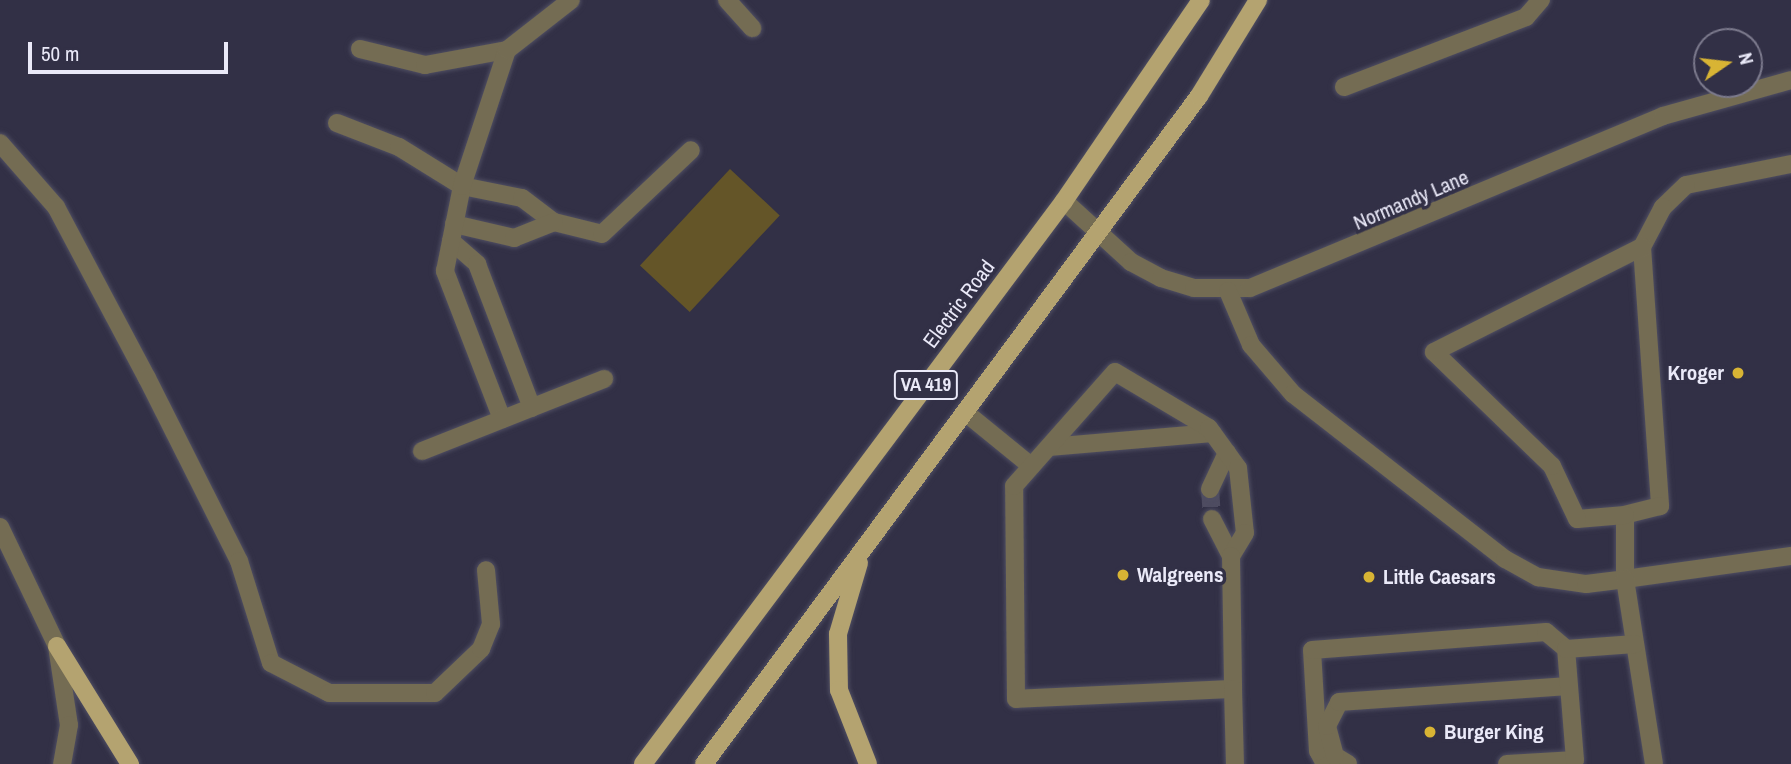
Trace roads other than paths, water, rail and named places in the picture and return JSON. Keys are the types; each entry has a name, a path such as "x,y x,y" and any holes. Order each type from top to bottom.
{"main road":[{"name":"Electric Road","path":"643,764 1065,201 1201,0"},
{"name":"VA 419","path":"704,764 1100,233 1199,96 1258,0"},
{"path":"862,553 838,634 839,691 868,764"},
{"path":"57,646 130,764"}],"street":[{"path":"360,49 425,65 507,50 571,0"},
{"path":"727,0 752,28"},
{"path":"1344,87 1526,17 1541,0"},
{"path":"502,419 444,271 461,186 507,50"},
{"name":"Normandy Lane","path":"1065,201 1130,262 1161,278 1228,291 1287,278 1663,116 1791,80"},
{"path":"337,123 399,147 461,186 522,198 554,222 602,234 691,150"},
{"path":"0,143 56,206 147,378 239,561 271,663 329,693 435,693 456,678 486,637 493,601 486,570"},
{"path":"1642,247 1434,352 1552,466 1577,519 1625,515 1660,506 1642,247 1663,207 1686,185 1791,164"},
{"path":"452,232 514,238 554,222"},
{"path":"452,232 477,264 532,408"},
{"path":"1228,291 1251,345 1293,394 1506,559 1538,577 1586,584 1791,556"},
{"path":"1231,555 1245,533 1238,468 1212,433 1115,372 1014,486 1016,699 1233,689"},
{"path":"422,451 604,379"},
{"path":"966,413 1031,466"},
{"path":"1049,447 1212,433"},
{"path":"1210,489 1227,453"},
{"path":"1625,515 1625,579 1654,764"},
{"path":"1212,519 1231,555 1235,764"},
{"path":"0,527 57,646 69,725 62,764"},
{"path":"1325,764 1318,751 1312,650 1546,632 1566,649 1635,644"},
{"path":"1507,764 1575,760 1566,649"},
{"path":"1348,764 1335,755 1327,726 1339,702 1568,686"}],"tunnel":[{"path":"1210,489 1212,519"}],"place":[{"name":"Kroger","path":"1738,373"},
{"name":"Walgreens","path":"1123,575"},
{"name":"Little Caesars","path":"1369,577"},
{"name":"Burger King","path":"1430,732"}]}
